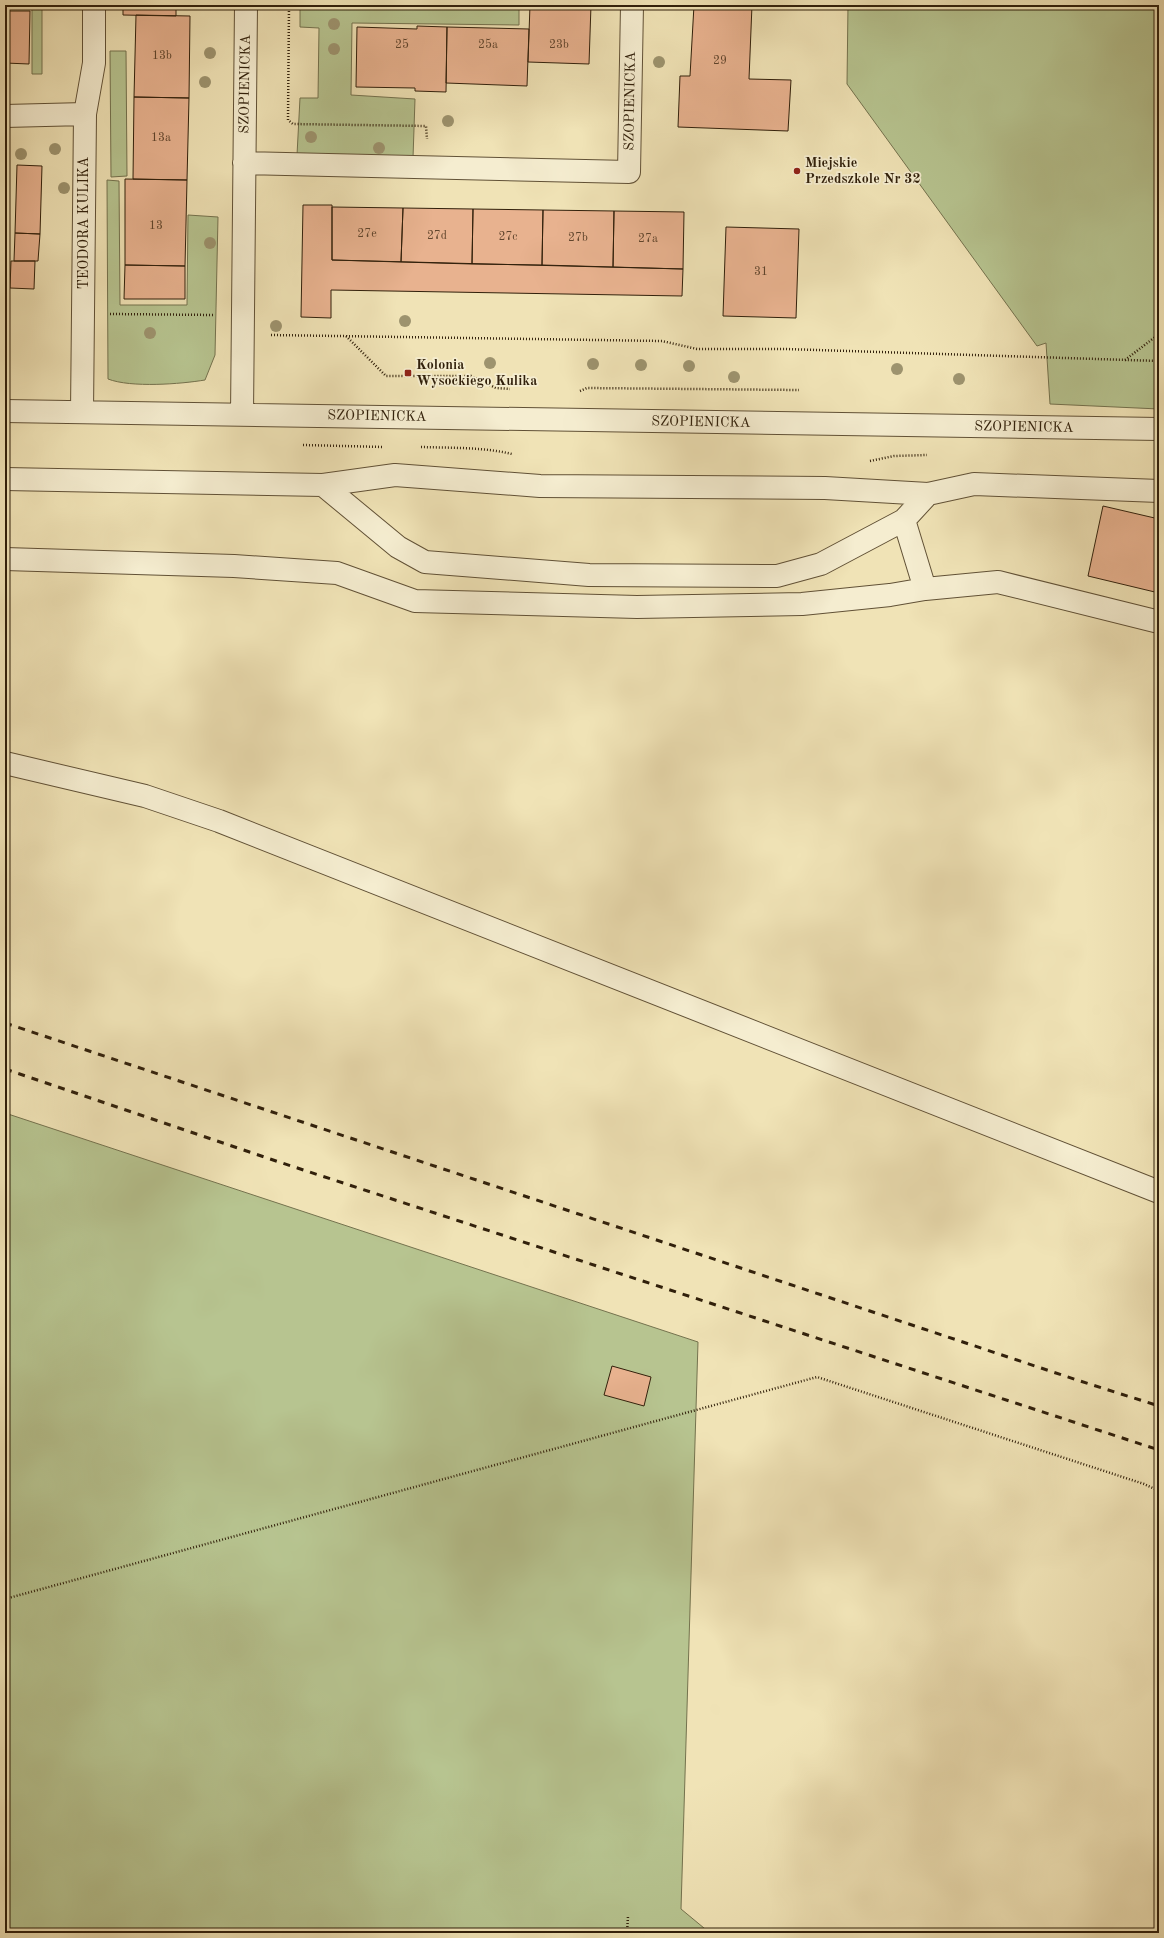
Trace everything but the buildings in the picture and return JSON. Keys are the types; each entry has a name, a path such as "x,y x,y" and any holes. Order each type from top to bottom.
{"street":[{"name":"TEODORA KULIKA","path":"82,412 85,114 94,63 94,5"},
{"name":"SZOPIENICKA","path":"242,414 244,334 246,5"},
{"name":"SZOPIENICKA","path":"244,163 629,172 632,5"},
{"path":"5,116 85,114"},
{"name":"SZOPIENICKA","path":"5,411 1159,429"},
{"path":"5,479 323,485 395,475 540,486 825,488 928,494 974,484 1159,490"},
{"path":"323,485 398,547 425,562 589,575 777,576 821,564 904,520 928,494"},
{"path":"904,520 925,589"},
{"path":"5,559 234,566 337,573 416,601 637,607 794,604 890,595 925,589 998,582 1159,622"},
{"path":"5,763 146,796 219,821 1159,1192"}],"path":[{"path":"289,5 288,120 293,124 426,126 427,167"},
{"path":"108,314 222,315 223,334 662,341 697,349 794,349 1159,361"},
{"path":"1125,360 1159,334"},
{"path":"346,336 386,376 471,376 496,388 517,390"},
{"path":"574,393 587,388 799,390"},
{"path":"5,1599 817,1377 1137,1482 1159,1491"},
{"path":"627,1933 628,1916"}],"green space":[{"path":"5,5 42,5 42,74 32,74 32,9 5,9"},
{"path":"300,5 519,5 519,25 352,23 351,95 415,99 413,158 297,155 300,98 318,98 319,28 300,27"},
{"path":"848,5 1159,5 1159,409 1050,404 1046,343 1037,346 847,84"},
{"path":"110,51 126,51 127,176 111,177"},
{"path":"107,180 119,181 120,305 187,305 188,215 218,217 215,355 205,380 170,384 129,384 108,379"},
{"path":"5,1113 698,1342 681,1909 710,1933 5,1933"}],"railway":[{"path":"5,1023 1159,1406"},
{"path":"5,1069 279,1162 1159,1450"}],"place":[{"name":"Miejskie Przedszkole Nr 32","path":"797,171"},
{"name":"Kolonia Wysockiego Kulika","path":"408,373"}]}
